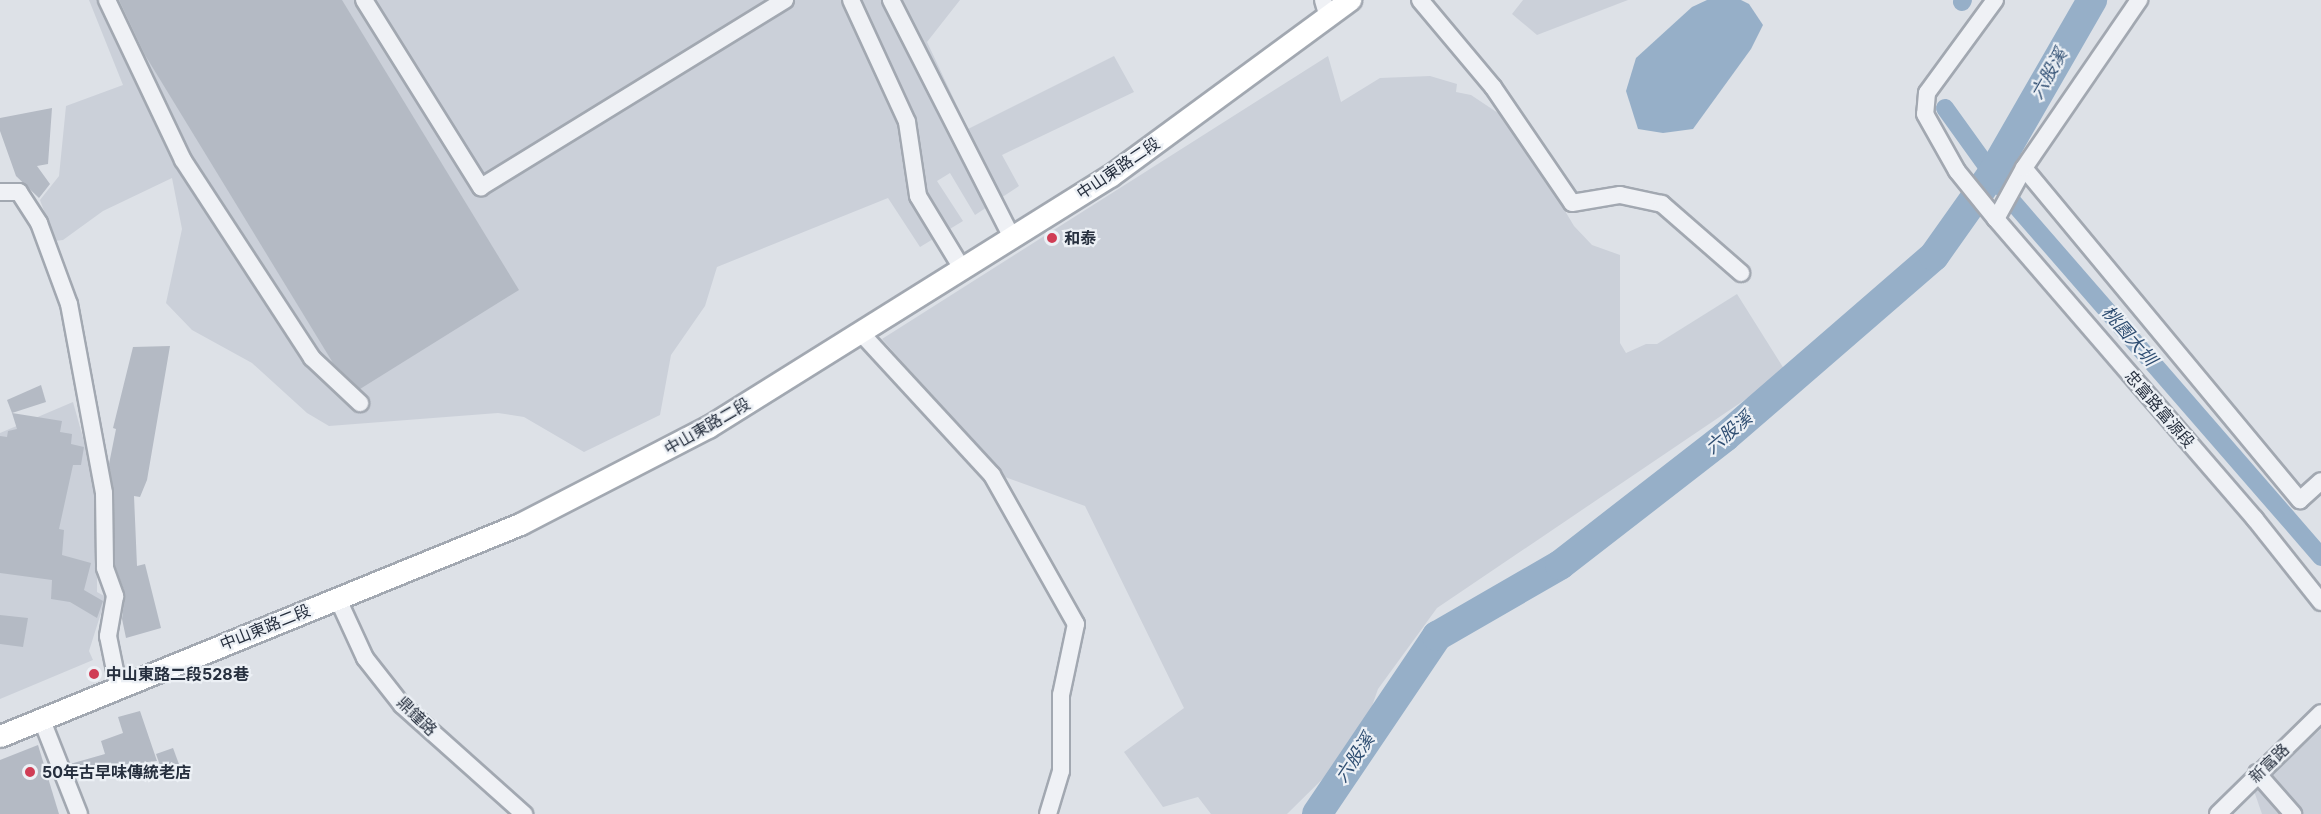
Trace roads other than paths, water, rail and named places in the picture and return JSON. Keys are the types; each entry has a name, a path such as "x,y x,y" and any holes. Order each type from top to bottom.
{"main road":[{"name":"中山東路二段","path":"0,736 118,685 520,524 708,427 963,270 1110,176 1325,9 1350,0"}],"street":[{"path":"107,0 183,160 312,358 360,403"},
{"path":"364,0 481,187 784,0"},
{"path":"851,0 907,122 918,196 963,270"},
{"path":"891,0 1012,237"},
{"path":"1420,0 1493,87 1572,203 1620,195 1662,204 1741,273"},
{"name":"忠富路富源段","path":"1995,0 1927,93 1925,114 1957,171 2255,519 2321,602"},
{"path":"1996,219 2024,168 2139,0"},
{"path":"2024,168 2300,500 2321,481"},
{"path":"0,192 19,192 39,223 69,304 104,493 105,568 115,596 108,636 118,685"},
{"path":"861,333 992,475 1076,624 1061,695 1061,771 1048,814"},
{"name":"鼎鐘路","path":"337,597 365,658 402,705 524,814"},
{"name":"新富路","path":"2218,814 2257,773 2321,713"},
{"path":"41,718 79,814"},
{"path":"2257,773 2293,814"}],"water":[{"path":"1707,0 1741,0 1749,4 1763,25 1751,49 1693,129 1663,133 1638,129 1626,91 1636,58 1692,7"}],"waterway":[{"name":"六股溪","path":"1317,814 1437,636 1560,565 1725,437 1934,256 1992,174 2092,0"},
{"name":"桃園大圳","path":"1945,108 2011,200 2321,557"}],"place":[{"name":"和泰","path":"1052,238"},
{"name":"中山東路二段528巷","path":"94,674"},
{"name":"50年古早味傳統老店","path":"30,772"}]}
